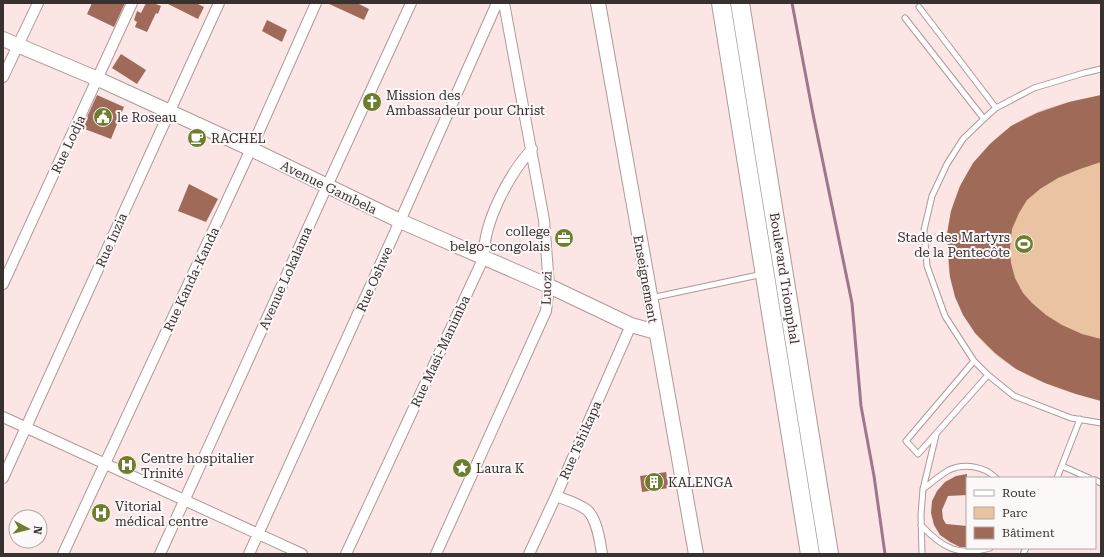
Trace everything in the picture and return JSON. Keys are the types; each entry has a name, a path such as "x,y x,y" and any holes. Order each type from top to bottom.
{"highway":[{"name":"Boulevard Triomphal","path":"721,3 829,554"},
{"name":"Boulevard Triomphal","path":"740,3 810,554"}],"street":[{"path":"3,77 38,3"},
{"name":"Rue Lodja","path":"3,284 132,3"},
{"name":"Rue Inzia","path":"3,478 168,112 219,3"},
{"name":"Rue Kanda-Kanda","path":"63,554 316,3"},
{"name":"Avenue Lokalama","path":"160,554 411,3"},
{"name":"Rue Oshwe","path":"249,554 497,3"},
{"name":"Luozi","path":"436,554 546,311 549,286 544,220 504,3"},
{"name":"Enseignement","path":"598,3 696,554"},
{"name":"Avenue Gambela","path":"3,39 98,79 250,149 400,221 549,286 631,325 656,332"},
{"name":"Rue Masi-Manimba","path":"346,554 484,257 483,246 498,204 517,168 532,149"},
{"name":"Rue Tshikapa","path":"528,554 556,496 631,325"},
{"path":"3,417 302,554"},
{"path":"556,496 578,504 588,511 595,523 602,554"}],"lane":[{"path":"919,7 996,108"},
{"path":"905,18 984,119"},
{"path":"1101,69 1034,88 996,108 963,139 947,164 932,196 924,230 927,266 945,316 974,361 988,375 1014,396 1071,418 1101,423"},
{"path":"650,298 774,272"},
{"path":"974,361 906,441 918,454 988,375"},
{"path":"1057,477 1080,419"},
{"path":"922,554 923,489 937,433"},
{"path":"923,489 949,470 964,466 978,468 992,474 995,477"},
{"path":"1062,466 1088,477"},
{"path":"922,526 934,540 946,549 960,554 975,554 988,549"}],"green space":[{"name":"Stade des Martyrs de la Pentecôte","path":"1101,95 1101,401 1044,383 1017,370 994,353 973,330 950,278 947,248 951,212 956,196 973,165 996,138 1020,120 1042,110"}],"building":[{"path":"92,3 125,3 114,27 87,14"},
{"path":"146,3 153,3 161,6 147,32 135,27 137,22 134,20 137,11 141,13"},
{"path":"166,3 196,3 204,7 198,19"},
{"path":"327,3 357,3 369,9 364,20"},
{"path":"267,20 287,30 282,42 262,31"},
{"path":"121,54 146,70 137,84 112,68"},
{"name":"le Roseau","path":"97,95 124,107 111,139 82,128"},
{"name":"Stade des Martyrs de la Pentecôte","path":"1101,95 1101,162 1058,178 1040,189 1027,200 1012,229 1010,247 1011,263 1015,278 1023,293 1032,303 1046,315 1062,325 1082,334 1101,339 1101,401 1045,383 1016,369 995,353 975,333 963,315 955,297 950,277 947,234 951,211 960,186 973,163 990,144 1011,126 1037,113 1069,102"},
{"path":"189,184 218,199 206,222 178,211"},
{"name":"KALENGA","path":"666,472 669,488 642,492 640,476"},
{"path":"967,474 966,495 948,496 942,510 943,519 946,524 966,526 966,547 960,547 940,535 934,525 931,513 932,501 937,491 945,482 956,476"}],"waterway":[{"path":"792,3 852,303 861,406 874,476 885,554"}],"place":[{"name":"Mission des Ambassadeur pour Christ","path":"372,102"},
{"name":"le Roseau","path":"103,117"},
{"name":"RACHEL","path":"197,138"},
{"name":"college belgo-congolais","path":"564,238"},
{"name":"Stade des Martyrs de la Pentecôte","path":"1024,244"},
{"name":"Centre hospitalier Trinité","path":"127,465"},
{"name":"Laura K","path":"462,468"},
{"name":"KALENGA","path":"654,482"},
{"name":"Vitorial médical centre","path":"101,513"}]}
